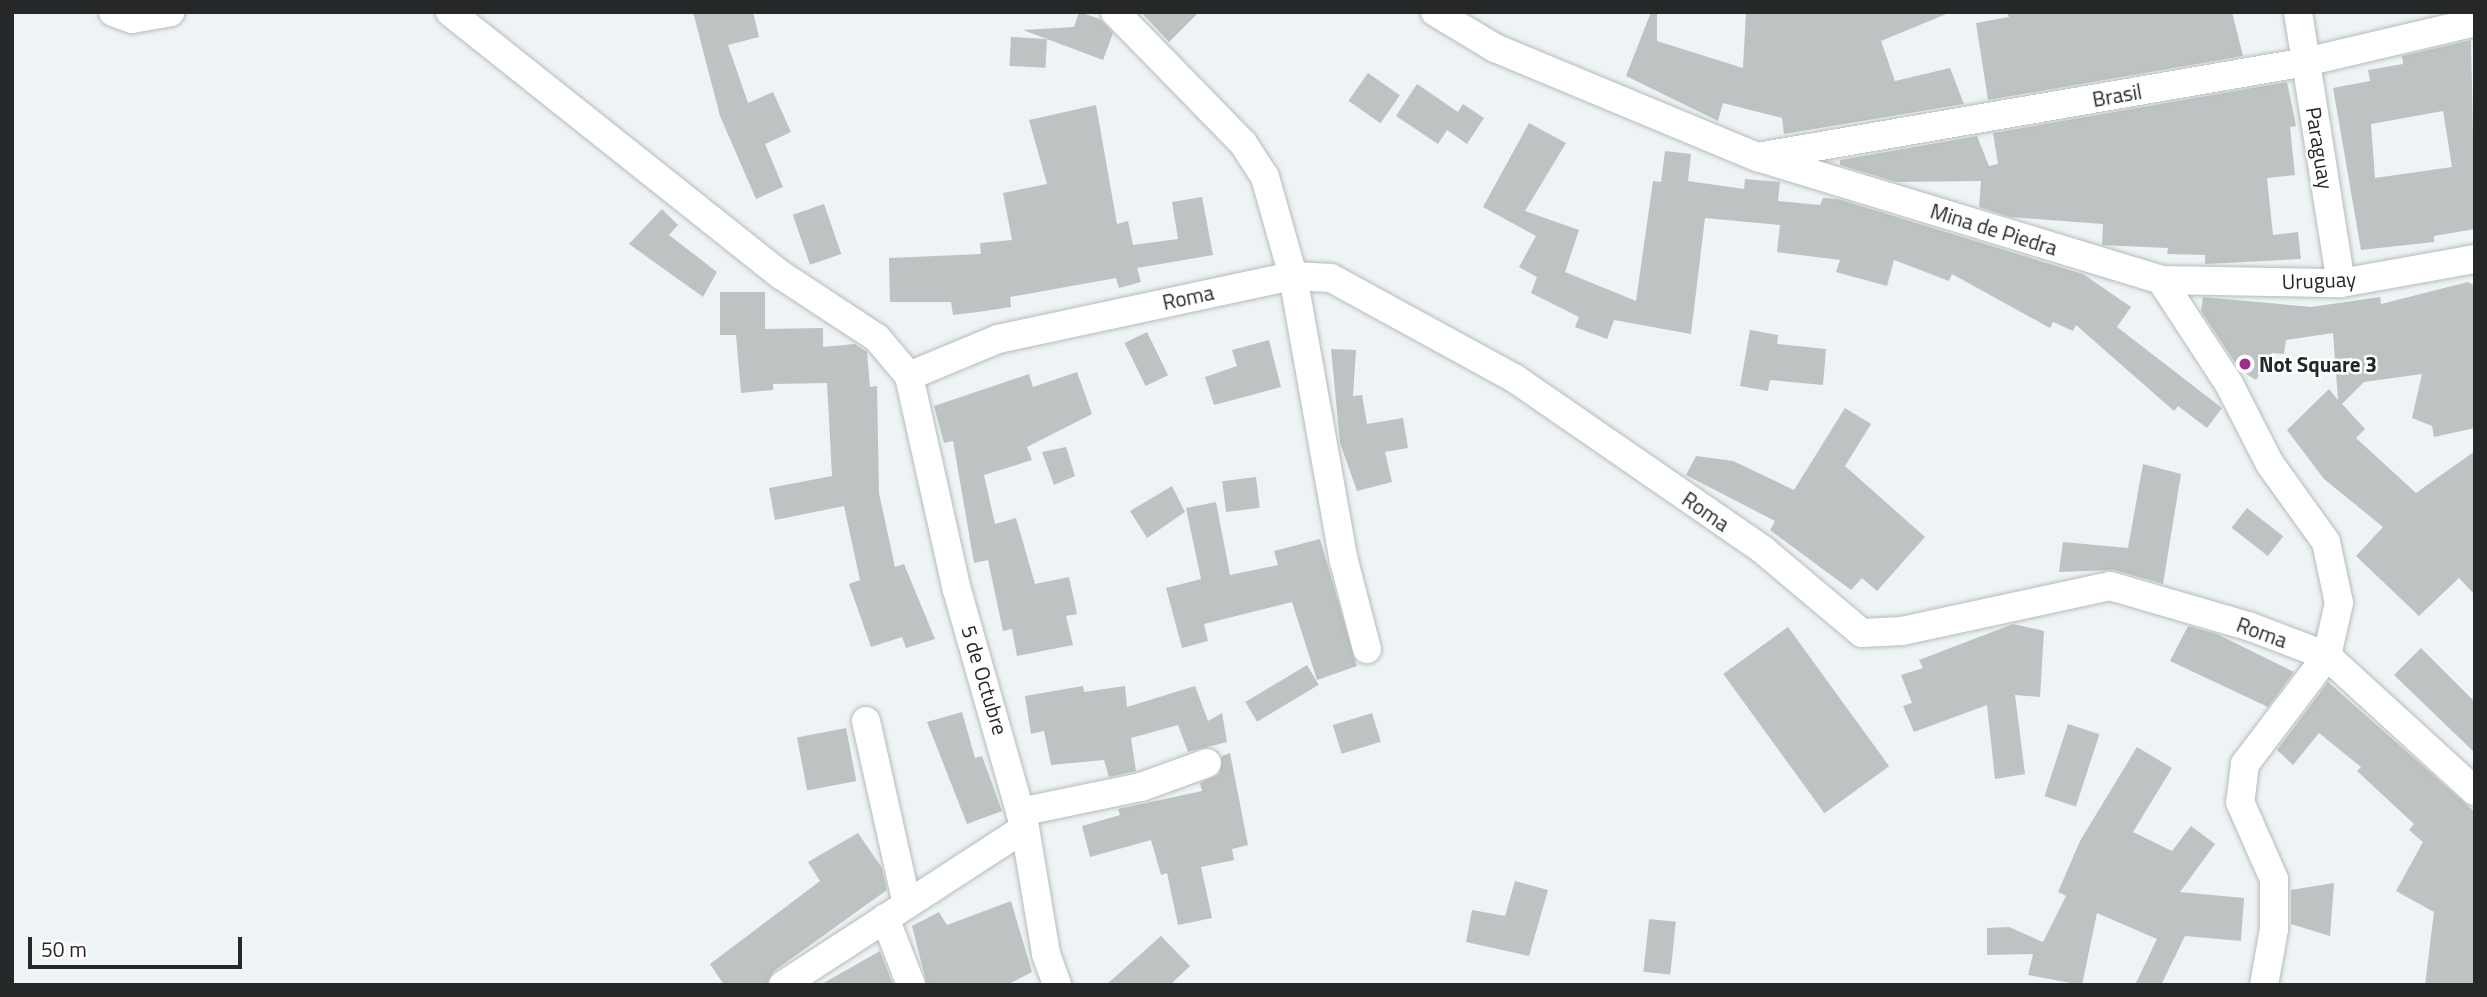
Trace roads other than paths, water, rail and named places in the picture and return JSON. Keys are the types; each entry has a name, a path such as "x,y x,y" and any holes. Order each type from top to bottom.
{"street":[{"path":"113,12 132,19 170,12"},
{"path":"450,12 781,275 877,338 909,376"},
{"path":"1115,12 1243,143 1265,177 1293,276 1367,649"},
{"name":"Mina de Piedra","path":"1435,12 1495,48 1757,158 2161,280"},
{"name":"Paraguay","path":"2298,12 2341,283"},
{"name":"Brasil","path":"1757,158 2306,62 2474,24"},
{"name":"Uruguay","path":"2161,280 2341,283 2475,259"},
{"name":"Roma","path":"909,376 998,339 1293,276 1331,278 1514,378 1763,550 1862,633 1902,631 2110,586 2326,656 2475,791"},
{"path":"2161,280 2229,384 2270,464 2326,542 2339,603 2326,656 2245,764 2240,802 2274,878 2264,985"},
{"name":"5 de Octubre","path":"909,376 957,590 1022,820 1046,954 1057,985"},
{"path":"866,721 896,911 911,985"},
{"path":"783,985 896,911 1022,820 1141,787 1207,763"}],"place":[{"name":"Not Square 3","path":"2245,364"}]}
